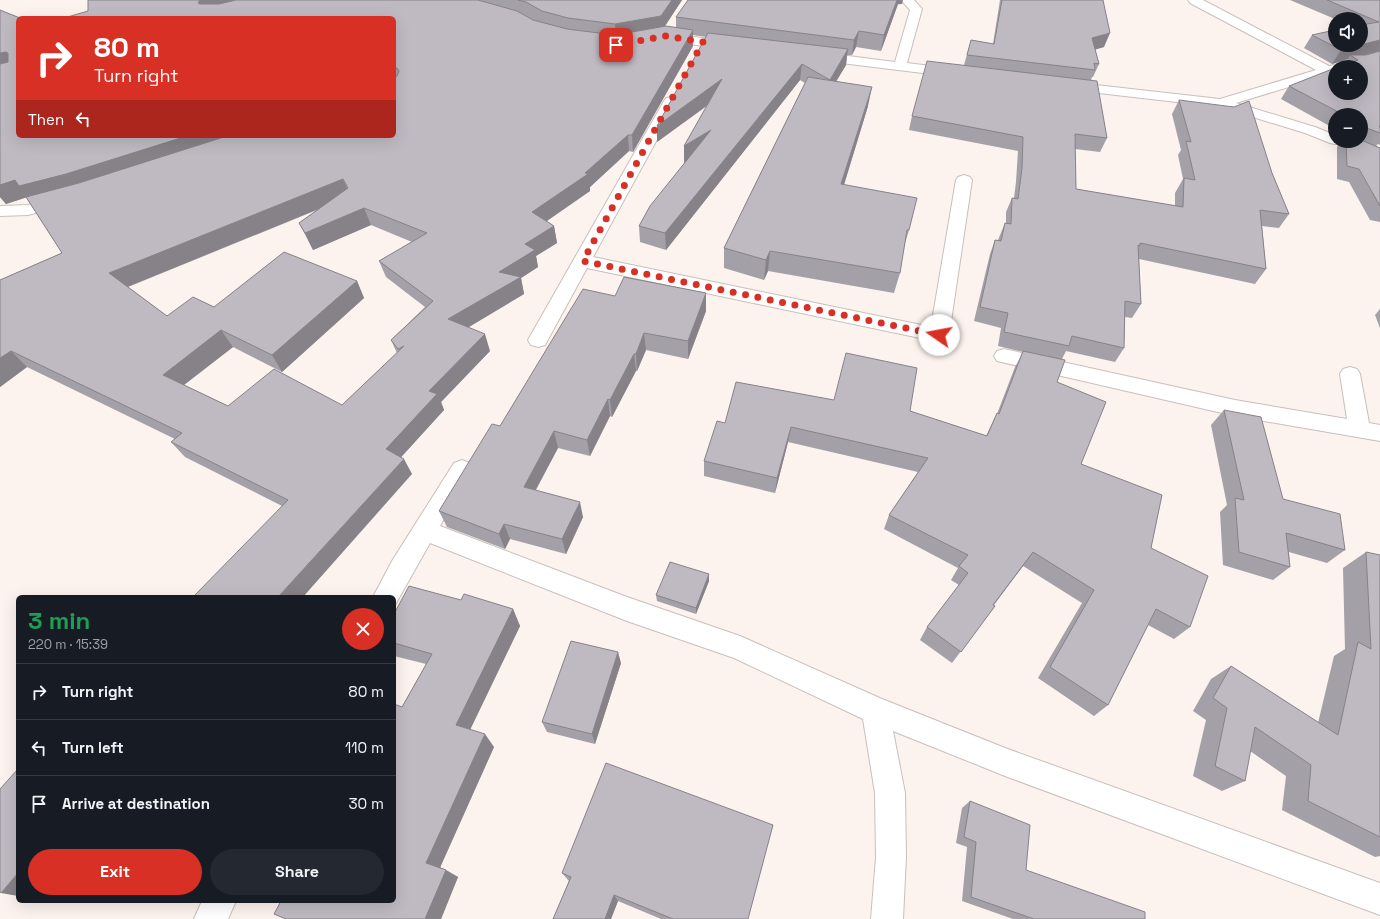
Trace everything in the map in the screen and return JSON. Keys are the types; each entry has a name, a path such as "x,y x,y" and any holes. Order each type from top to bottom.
{"street":[{"path":"900,66 916,9 907,0"},
{"path":"1194,0 1328,63"},
{"path":"666,36 674,24"},
{"path":"652,39 666,36 699,49 742,47"},
{"path":"806,55 969,74"},
{"path":"1222,103 1328,71"},
{"path":"1053,84 1222,103 1328,137"},
{"path":"538,340 677,90"},
{"path":"583,261 939,335 964,180"},
{"path":"0,211 28,210 78,196"},
{"path":"1004,356 1235,408 1380,433"},
{"path":"1350,374 1359,430"},
{"path":"387,595 462,469"},
{"path":"425,530 626,609 740,648 874,710 1005,762 1380,898"},
{"path":"874,710 890,793 891,856 887,919"},
{"path":"210,919 219,903"}],"building":[{"path":"88,0 200,0 198,3 200,4 219,4 236,0 478,0 517,11 533,20 567,29 615,35 666,26 693,30 632,135 628,135 585,173 588,174 532,212 554,226 525,244 535,250 499,272 521,277 448,319 485,334 429,391 437,394 386,449 404,459 280,595 195,595 288,500 171,442 182,433 11,351 0,358 0,280 62,253 26,197 79,183 221,138 396,138 396,76 399,71 396,68 396,16 71,16 88,11","holes":["343,179 348,188 299,223 305,233 364,208 427,233 379,261 433,301 391,340 398,349 404,346 342,405 274,369 228,406 163,375 221,330 272,355 357,281 284,252 214,307 193,297 167,316 109,273"]},
{"path":"518,0 672,0 661,16 615,24 568,18 542,11 526,2"},
{"path":"688,0 897,0 884,35 859,31 854,40 676,17"},
{"path":"1002,0 1103,0 1110,33 1092,38 1099,64 1094,63 1095,70 967,55 971,40 994,44"},
{"path":"1327,0 1380,0 1380,40 1368,43 1368,24 1379,22 1368,17 1368,12 1355,12"},
{"path":"0,10 16,16 16,138 181,138 66,174 19,186 15,180 0,185 0,64 8,62 8,53 0,53"},
{"path":"1328,32 1328,43 1312,35"},
{"path":"708,33 848,49 830,80 802,64 665,233 639,226 650,206 711,130 684,146 722,79 657,126"},
{"path":"1380,51 1380,133 1368,129 1368,108 1331,108 1289,86 1328,71 1328,100 1368,100 1368,60 1358,60 1350,55 1366,55"},
{"path":"927,61 1097,81 1107,138 1075,134 1076,189 1183,207 1184,178 1195,180 1186,141 1191,142 1179,100 1234,107 1249,101 1272,173 1289,214 1260,210 1266,269 1140,243 1140,246 1138,245 1141,304 1125,301 1124,348 1072,336 1069,346 1004,332 1008,313 980,307 995,240 1001,241 1005,223 1011,224 1012,198 1018,199 1022,168 1023,137 912,116"},
{"path":"808,77 872,87 841,184 917,198 909,230 907,230 900,273 770,251 766,260 724,248"},
{"path":"1368,143 1380,148 1380,206 1359,169 1347,166 1346,148 1368,148"},
{"path":"624,277 706,293 688,341 644,333 636,354 634,354 610,400 608,399 587,440 554,431 524,487 580,502 562,539 504,524 499,534 439,511 492,424 500,426 583,289 615,296"},
{"path":"1023,351 1065,360 1057,382 1106,402 1081,464 1162,495 1151,548 1208,576 1190,627 1156,609 1108,705 1050,667 1094,590 1033,552 993,605 995,606 961,652 927,627 968,573 959,566 968,555 889,515 928,458 791,427 777,478 704,461 717,421 725,423 736,382 834,400 846,353 917,368 910,411 987,436 997,413 999,414"},
{"path":"1224,410 1261,417 1283,499 1340,514 1345,550 1286,533 1290,567 1239,552 1235,498 1244,500"},
{"path":"1366,552 1380,555 1380,837 1308,801 1311,765 1255,727 1245,781 1215,766 1227,708 1213,698 1231,666 1338,735 1358,642 1371,649"},
{"path":"670,562 709,574 696,608 656,595"},
{"path":"409,586 461,600 464,594 513,609 456,725 485,734 426,863 446,870 425,919 286,919 274,914 280,903 396,903 396,705 402,707 432,654 396,644 396,610"},
{"path":"571,641 618,652 592,734 542,722"},
{"path":"606,763 773,825 748,919 673,919 614,895 605,919 553,919 571,877 562,873"},
{"path":"16,771 16,875 1,893 0,892 0,789"},
{"path":"970,801 1030,825 1026,870 1145,912 1145,919 1034,919 971,897 976,842 964,837"}],"route":[{"path":"616,45 666,36 703,42 583,261 939,335"}]}
